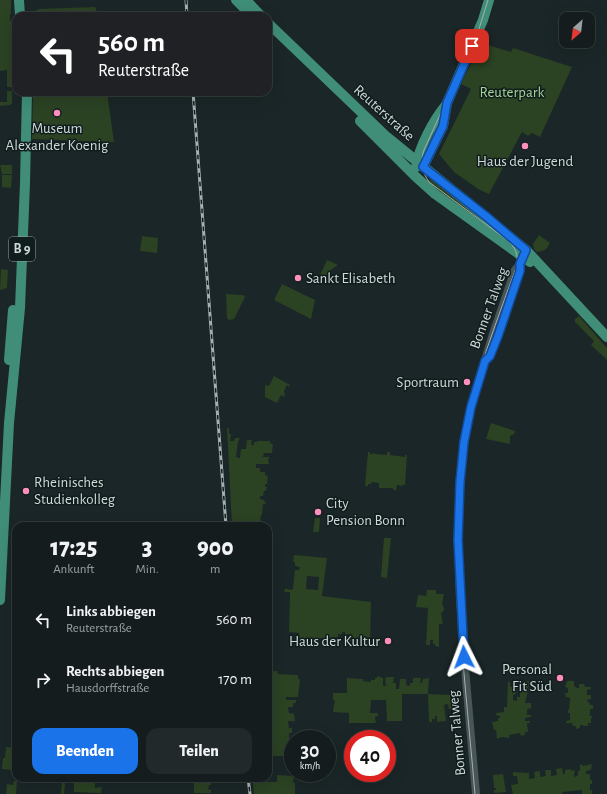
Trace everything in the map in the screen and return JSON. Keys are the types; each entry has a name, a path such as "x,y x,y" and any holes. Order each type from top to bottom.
{"main road":[{"path":"19,0 20,12"},
{"path":"25,0 25,12"},
{"path":"236,0 248,12"},
{"path":"246,0 258,12"},
{"path":"415,176 434,122 447,103 484,20 489,0"},
{"name":"Reuterstraße","path":"272,27 372,124 419,165 487,217 523,257"},
{"name":"Reuterstraße","path":"272,36 435,194 523,257 542,266 607,337"},
{"path":"292,56 308,62"},
{"name":"B 9","path":"0,497 9,349 16,269 19,207 20,96"},
{"name":"B 9","path":"0,600 10,418 20,308 27,96"},
{"path":"392,152 419,165"}],"street":[{"name":"Bonner Talweg","path":"476,794 461,618 458,511 461,466 466,429 485,357 515,270 523,257"}],"green space":[{"path":"0,0 11,0 10,21 12,21 12,87 7,87 7,70 0,71"},
{"path":"95,7 96,12 35,12 39,9"},
{"name":"Reuterpark","path":"481,43 511,52 513,48 572,67 540,137 532,133 528,136 522,132 489,194 478,189 454,172 439,154 471,89 461,84"},
{"path":"7,91 12,91 12,103 10,105 0,106 0,102 7,102"},
{"path":"33,96 108,96 114,142 32,139"},
{"path":"0,165 12,165 12,174 2,174"},
{"path":"2,175 12,175 11,188 2,187"},
{"path":"432,179 507,239 440,194 428,182"},
{"path":"539,235 550,243 545,250 537,252 534,249 533,244"},
{"path":"142,236 158,238 157,253 140,251"},
{"path":"327,260 338,265 328,272 324,278 320,275"},
{"path":"1,269 8,270 7,288 0,290"},
{"path":"282,284 315,300 311,319 274,300"},
{"path":"226,294 243,295 245,297 234,319 229,320 227,318"},
{"path":"579,316 607,348 607,360 591,345 594,341 575,322 575,319"},
{"path":"274,376 290,385 289,387 287,385 284,391 284,397 281,395 277,403 265,397 265,385 269,386"},
{"path":"491,423 515,431 514,434 510,436 510,444 486,439"},
{"path":"227,428 229,428 229,434 231,434 230,441 234,441 235,438 240,438 236,457 240,458 241,449 246,449 247,440 252,440 251,445 254,445 254,442 257,441 270,441 270,443 273,444 272,453 264,453 263,457 270,457 268,459 269,464 256,464 256,468 260,468 260,472 265,472 265,475 268,476 267,484 265,484 265,487 267,487 266,491 264,491 263,496 260,496 260,499 266,502 263,504 260,522 232,522"},
{"path":"368,452 370,452 370,454 387,455 387,452 390,452 390,455 405,457 405,455 407,455 405,485 397,485 396,490 393,490 393,488 379,488 379,483 372,482 371,484 368,484 368,486 365,486"},
{"path":"315,518 320,518 319,532 313,532"},
{"path":"384,538 391,538 387,578 381,577"},
{"path":"294,555 327,558 322,596 371,602 370,646 367,646 367,641 365,639 353,638 353,641 347,641 349,640 349,637 351,637 351,634 347,634 347,638 345,638 345,632 338,634 338,639 337,637 299,638 299,633 289,632 290,592 284,592 285,588 290,590 293,589 295,570 299,570 300,567 295,566 295,562 293,562","holes":["307,576 319,577 318,590 306,589"]},
{"path":"427,590 436,590 436,594 444,594 442,604 445,610 441,613 443,624 439,624 439,647 433,644 433,640 430,640 430,645 426,645 428,608 416,607 418,595 426,596"},
{"path":"277,671 278,674 298,675 300,680 298,697 286,697 286,700 296,700 296,703 293,703 293,707 288,707 289,713 294,714 295,721 288,721 289,728 292,728 292,730 284,730 284,756 273,756 272,672"},
{"path":"377,676 383,678 383,686 386,686 385,679 387,677 394,677 393,683 396,683 396,689 399,689 400,679 406,679 406,685 410,686 410,683 413,683 413,678 421,678 420,683 422,683 423,679 429,678 428,694 402,694 402,721 387,721 386,700 371,700 370,713 378,713 378,716 375,717 376,723 349,723 349,713 333,712 335,700 333,700 333,693 347,693 347,678 363,679 363,681 371,682 371,680 375,680 375,678 377,678"},
{"path":"530,681 528,688 532,688 532,691 528,691 525,703 531,703 531,708 527,709 527,715 531,715 531,717 525,718 525,721 530,721 530,723 527,723 528,732 525,732 525,735 521,736 520,733 509,735 509,738 502,737 497,739 496,730 494,730 492,722 498,721 498,718 500,718 500,716 496,715 496,713 504,712 504,707 507,707 508,682 510,682 510,687 513,687 513,682 517,682 516,694 513,695 513,700 517,701 517,697 520,697 520,682"},
{"path":"567,681 574,681 574,686 577,688 579,688 579,684 584,684 585,687 591,687 591,689 587,690 587,695 591,695 591,699 587,700 587,702 589,702 590,705 593,705 593,709 590,709 590,716 592,716 591,723 588,723 588,726 580,725 580,728 576,729 576,726 573,726 572,723 566,723 566,721 570,720 570,713 568,713 568,710 570,698 566,697 565,693 568,693 568,688 565,687"},
{"path":"428,694 450,695 452,709 449,709 448,704 444,705 446,721 437,722 437,716 435,716 435,719 432,719 432,722 429,722"},
{"path":"6,747 12,748 12,770 2,769 3,758 5,758"},
{"path":"582,764 583,766 592,764 591,770 586,771 586,774 590,774 590,780 592,780 590,790 592,790 592,794 582,794 582,790 562,792 563,794 513,794 511,785 518,784 517,776 513,776 513,772 529,773 529,779 535,778 534,772 540,771 540,777 546,776 545,770 551,770 551,776 557,775 556,769 562,768 563,774 565,774 565,770 575,770 575,777 578,775 580,765"},
{"path":"503,774 506,792 494,793 496,788 494,788 493,775"},
{"path":"277,775 284,775 284,782 295,783 295,794 254,794 253,782 277,782"},
{"path":"14,782 17,782 16,794 6,794 7,784 13,785"},
{"path":"62,782 64,782 65,784 64,794 61,794"},
{"path":"74,782 95,782 95,788 102,787 101,793 74,792"},
{"path":"194,782 211,782 208,789 211,790 211,793 194,793"}],"tram line":[{"path":"475,794 459,610 457,565 457,494 460,459 472,398 485,354 516,268 517,258 516,252 510,242 429,182 423,171 422,163 424,150 479,29 488,0"}],"railway":[{"path":"186,0 187,12"},
{"path":"193,96 226,522"},
{"path":"248,782 250,794"}],"place":[{"name":"Museum Alexander Koenig","path":"57,113"},
{"name":"Haus der Jugend","path":"525,146"},
{"name":"Sankt Elisabeth","path":"298,278"},
{"name":"Sportraum","path":"467,382"},
{"name":"Rheinisches Studienkolleg","path":"26,491"},
{"name":"City Pension Bonn","path":"318,512"},
{"name":"Haus der Kultur","path":"388,641"},
{"name":"Personal Fit Süd","path":"560,678"}],"route":[{"path":"464,657 458,540 458,511 464,442 475,391 485,361 489,358 498,336 520,271 520,264 526,250 487,217 423,167 443,126 447,103 472,46"}]}
